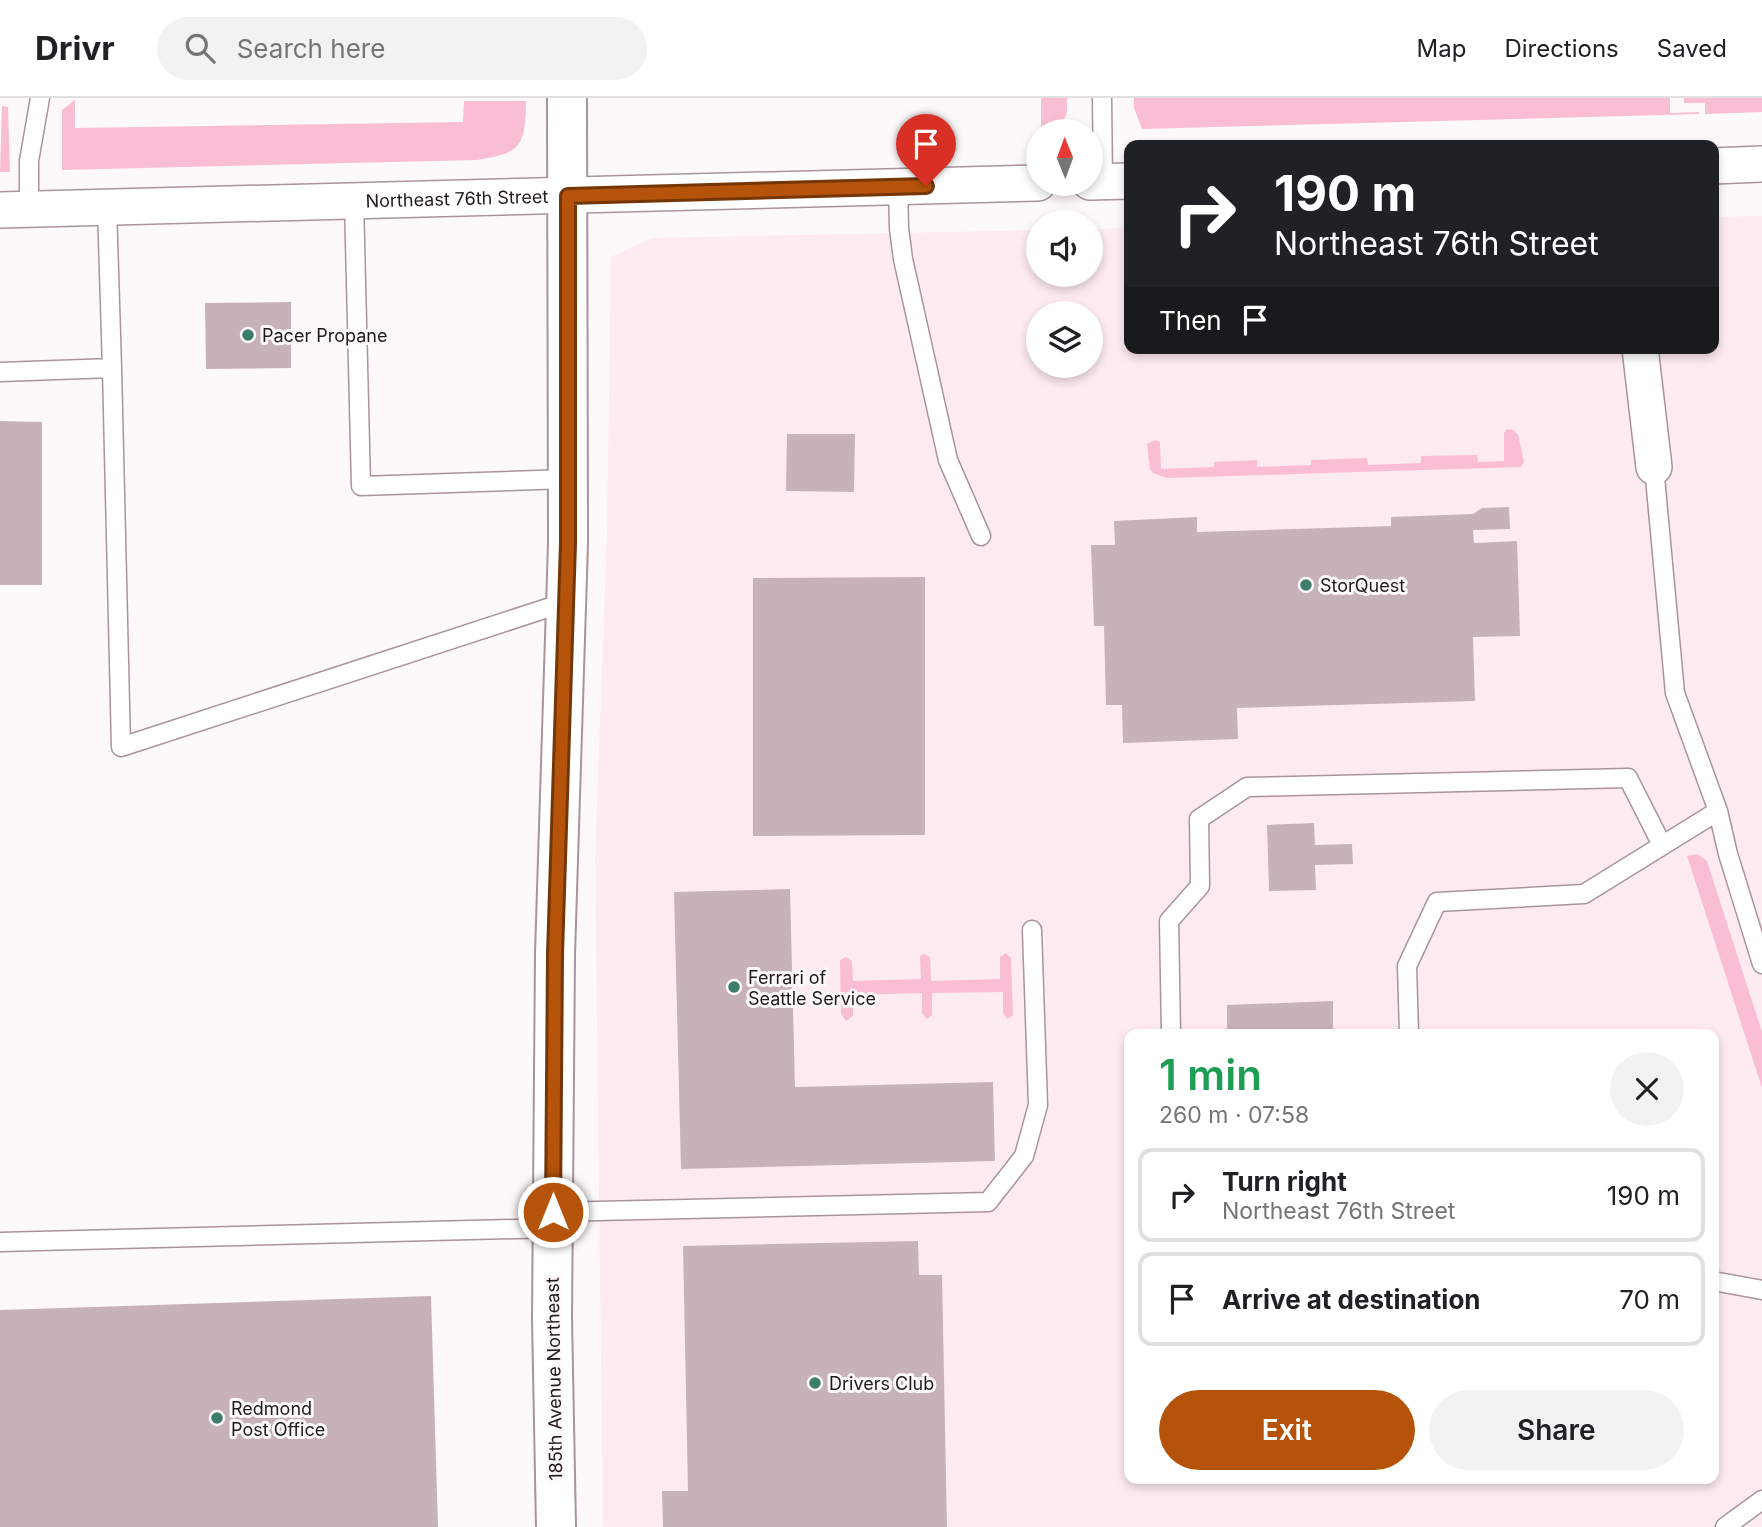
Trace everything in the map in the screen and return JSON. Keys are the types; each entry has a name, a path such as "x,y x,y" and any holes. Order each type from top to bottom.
{"street":[{"name":"185th Avenue Northeast","path":"556,1527 552,1318 555,954 566,602 567,98"},
{"path":"1719,166 1762,164"},
{"name":"Northeast 76th Street","path":"14,209 1026,183"},
{"path":"1641,354 1654,467"}],"lane":[{"path":"14,209 29,161 40,98"},
{"path":"1102,98 1107,182"},
{"path":"898,187 903,259 948,460 981,536"},
{"path":"354,201 361,486 566,479"},
{"path":"107,207 121,747 566,602"},
{"path":"0,372 112,368"},
{"path":"1654,467 1675,693 1718,811 1728,854 1762,964"},
{"path":"1171,1029 1169,921 1200,886 1199,819 1247,787 1628,778 1662,845"},
{"path":"1409,1029 1407,966 1437,901 1584,894 1718,811"},
{"path":"0,1242 988,1202 1024,1156 1038,1105 1032,930"},
{"path":"1719,1282 1762,1290"},
{"path":"1725,1527 1762,1500"}],"shaded area":[{"path":"1041,98 1067,98 1064,119 1041,119"},
{"path":"1134,98 1670,98 1670,113 1699,114 1142,129 1134,108"},
{"path":"1684,98 1762,98 1762,112 1705,114 1705,103 1684,103"},
{"path":"75,100 75,128 463,122 464,101 526,101 524,128 518,144 504,154 477,160 62,170 62,110"},
{"path":"2,106 8,107 10,172 0,172"},
{"path":"1762,216 1762,1527 603,1527 595,858 607,532 611,257 652,238 1026,230 1026,287 1103,287 1103,229 1124,228 1124,354 1719,354 1719,217"},
{"path":"1507,429 1518,435 1524,462 1521,467 1167,478 1153,473 1150,469 1147,444 1155,440 1160,442 1161,469 1214,467 1214,462 1257,460 1257,467 1311,465 1311,460 1367,458 1368,465 1421,463 1421,456 1477,455 1478,462 1504,461 1504,433"},
{"path":"1697,854 1707,861 1762,1032 1762,1088 1687,856"},
{"path":"1006,953 1011,958 1013,1015 1007,1019 1003,1013 1003,992 932,993 932,1015 927,1019 922,1013 922,993 853,995 853,1016 846,1021 841,1014 840,960 846,957 852,961 853,981 921,979 920,956 924,954 930,957 931,981 1000,979 1000,957"}],"building":[{"name":"Pacer Propane","path":"291,302 291,368 206,369 205,303"},
{"path":"0,421 42,422 42,585 0,585"},
{"path":"787,434 855,434 854,492 786,491"},
{"name":"StorQuest","path":"1509,507 1510,529 1473,530 1474,543 1517,541 1520,636 1473,637 1475,701 1237,708 1238,739 1123,743 1122,705 1106,705 1104,626 1094,626 1091,545 1115,545 1114,521 1197,517 1197,532 1391,526 1391,517 1473,514 1482,508"},
{"path":"925,577 925,835 753,836 753,578"},
{"path":"1314,823 1315,845 1352,844 1353,864 1315,865 1316,890 1269,891 1267,825"},
{"name":"Ferrari of Seattle Service","path":"790,889 795,1087 993,1082 995,1161 681,1169 674,892"},
{"path":"1333,1001 1333,1029 1227,1029 1227,1005"},
{"name":"Drivers Club","path":"918,1241 919,1275 942,1275 947,1527 663,1527 662,1491 688,1491 683,1246"},
{"name":"Redmond Post Office","path":"431,1296 438,1527 0,1527 0,1310"}],"place":[{"name":"Pacer Propane","path":"248,335"},
{"name":"StorQuest","path":"1306,585"},
{"name":"Ferrari of Seattle Service","path":"734,987"},
{"name":"Drivers Club","path":"815,1383"},
{"name":"Redmond Post Office","path":"217,1418"}],"route":[{"path":"553,1212 555,954 568,543 568,196 926,186"}]}
